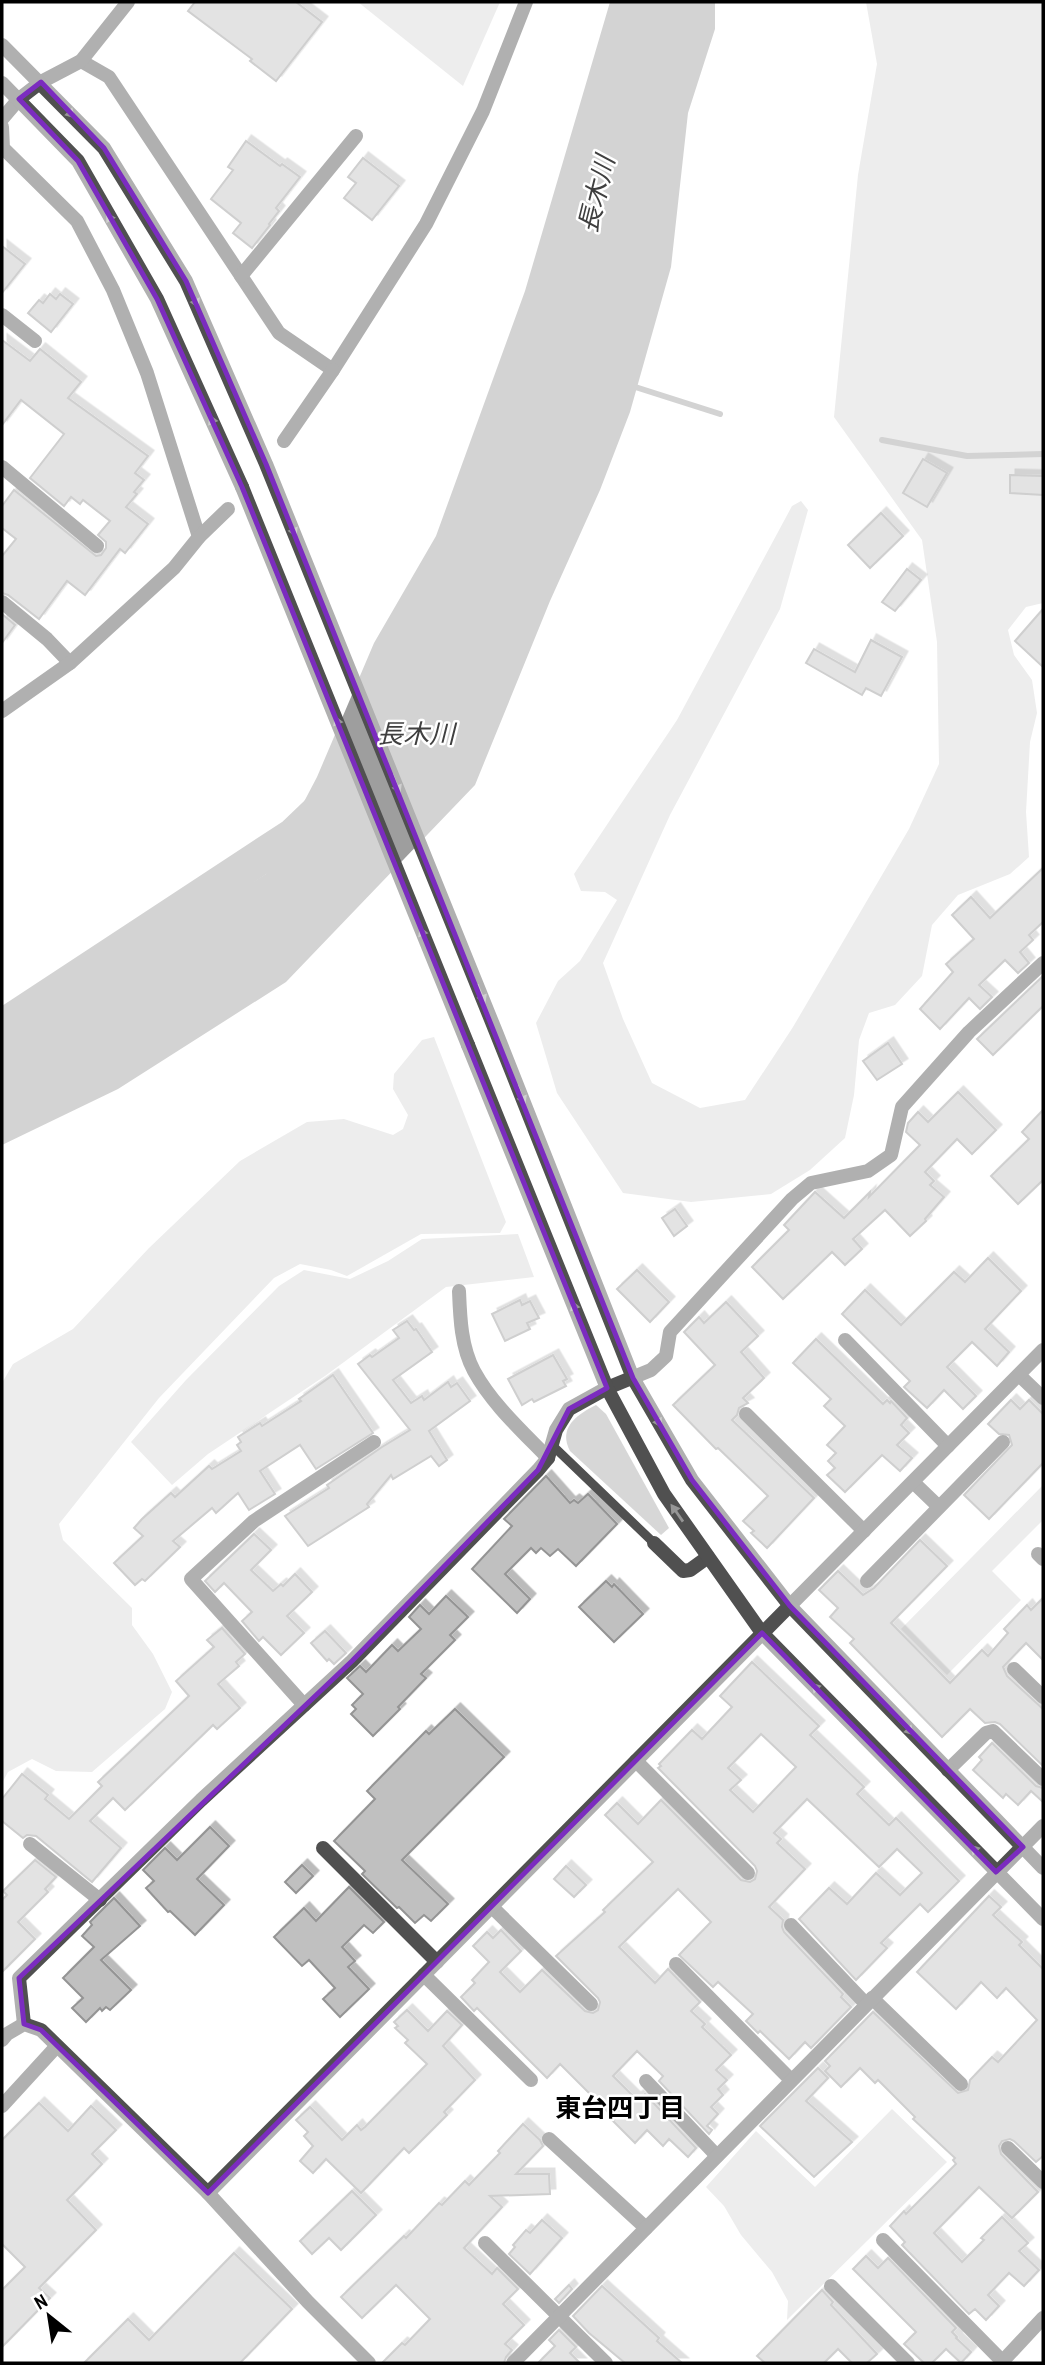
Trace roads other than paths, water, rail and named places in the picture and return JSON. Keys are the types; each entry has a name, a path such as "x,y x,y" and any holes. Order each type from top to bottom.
{"street":[{"path":"2,119 19,99 41,82 81,61 128,2"},
{"path":"284,441 334,370 426,223 483,111 526,2"},
{"path":"2,45 104,148 186,281 266,464 633,1378 692,1480 790,1606 1043,1868"},
{"path":"81,61 109,77 279,333 334,370"},
{"path":"2,83 78,161 157,299 242,487 607,1388 664,1494 762,1633 1043,1919"},
{"path":"2,127 2,149 77,221 113,290 147,373 200,537"},
{"path":"241,276 356,136"},
{"path":"2,315 35,341"},
{"path":"2,467 97,546"},
{"path":"2,711 70,663 174,568 228,509"},
{"path":"2,602 47,639 70,663"},
{"path":"24,2024 19,1979 201,1800 352,1661 550,1452 556,1430 569,1409 607,1388 651,1370 666,1356 670,1332 792,1199 811,1183 868,1171 891,1155 902,1107 969,1032 1043,963"},
{"path":"459,1291 460,1326 473,1370 497,1405 550,1452"},
{"path":"845,1340 948,1446"},
{"path":"208,2193 1043,1350"},
{"path":"1019,1375 1043,1398"},
{"path":"746,1414 864,1531"},
{"path":"867,1581 1003,1442"},
{"path":"304,1705 191,1579 254,1521 374,1443"},
{"path":"913,1482 939,1507"},
{"path":"654,1543 683,1571 690,1570 708,1557"},
{"path":"1014,1669 1043,1697"},
{"path":"948,1770 986,1732 993,1731 1043,1779"},
{"path":"636,1761 748,1873"},
{"path":"513,2363 1043,1826"},
{"path":"30,1844 100,1900"},
{"path":"323,1848 437,1962"},
{"path":"492,1907 591,2004"},
{"path":"791,1925 869,2001 961,2084"},
{"path":"676,1964 791,2081"},
{"path":"424,1975 531,2080"},
{"path":"2,2040 24,2024 41,2030 208,2193 308,2302 369,2363"},
{"path":"2,2106 56,2047"},
{"path":"646,2081 717,2156"},
{"path":"549,2138 646,2228"},
{"path":"1008,2148 1043,2182"},
{"path":"883,2240 1002,2362 1043,2318"},
{"path":"485,2243 606,2363"},
{"path":"831,2286 908,2363"}],"lane":[{"path":"550,1452 654,1543"}],"water":[{"path":"610,2 715,2 715,29 688,113 671,267 630,412 600,490 550,601 475,785 286,982 118,1089 2,1145 2,1017 110,971 266,874 317,777 374,643 436,536 525,291"}],"waterway":[{"path":"629,385 720,414"},
{"path":"882,440 967,456 1043,454"},
{"name":"長木川","path":"2,1027 294,835 317,813"}],"district":[{"name":"東台四丁目","path":"620,2107"}]}
